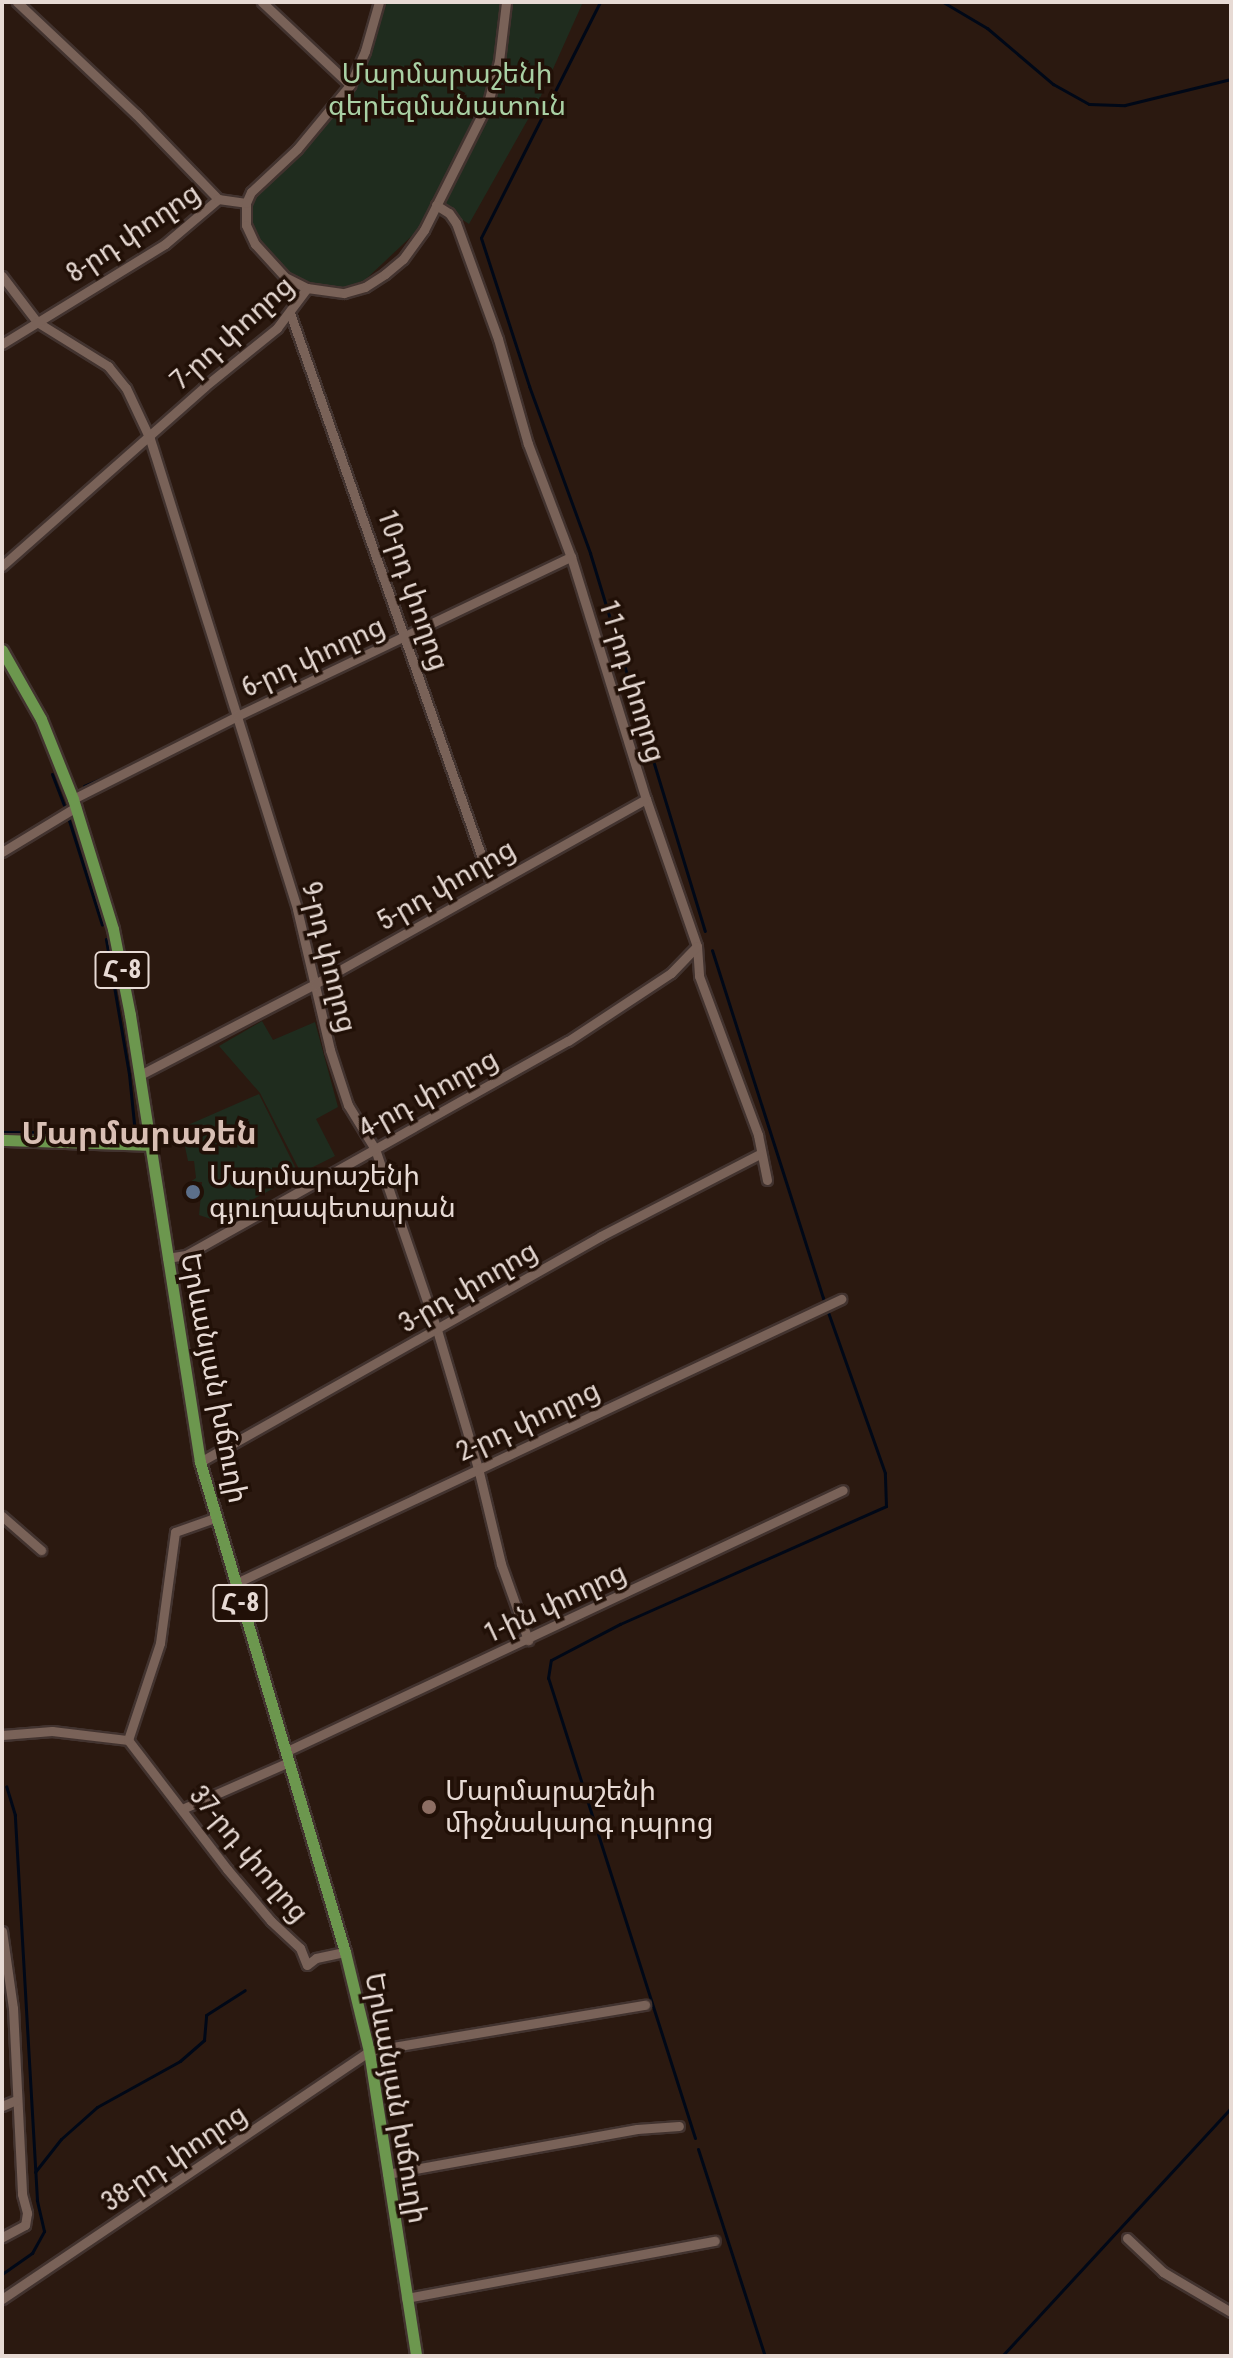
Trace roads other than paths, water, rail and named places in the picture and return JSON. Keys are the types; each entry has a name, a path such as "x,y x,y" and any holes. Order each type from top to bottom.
{"main road":[{"name":"Երևանյան խճուղի","path":"2,650 41,719 75,803 113,929 140,1075 200,1462 345,1952 369,2051 416,2356"},
{"path":"2,1140 149,1145"}],"street":[{"path":"17,2 136,114 218,199"},
{"path":"262,2 350,85"},
{"name":"8-րդ փողոց","path":"2,344 165,244 218,199 246,203 251,192 297,149 350,85 365,51 379,2"},
{"name":"7-րդ փողոց","path":"2,566 290,313 307,288 344,293 365,287 403,259 416,242 488,103 499,61 506,2"},
{"path":"246,203 246,225 262,255 285,277 307,288"},
{"name":"11-րդ փողոց","path":"436,205 449,213 456,223 498,339 528,444 571,557 646,799 697,946 699,976 758,1135 767,1180"},
{"path":"2,276 37,322"},
{"name":"10-րդ փողոց","path":"290,313 491,883"},
{"name":"9-րդ փողոց","path":"37,322 108,366 126,388 150,439 297,909 330,1050 348,1105 375,1149 437,1330 478,1468 501,1564 528,1640"},
{"name":"6-րդ փողոց","path":"2,852 75,803 237,716 407,638 571,557"},
{"name":"5-րդ փողոց","path":"140,1075 315,984 646,799"},
{"name":"4-րդ փողոց","path":"167,1258 186,1255 568,1041 671,973 697,946"},
{"name":"3-րդ փողոց","path":"200,1462 601,1236 760,1154"},
{"name":"2-րդ փողոց","path":"234,1584 841,1299"},
{"name":"1-ին փողոց","path":"182,1809 843,1490"},
{"path":"2,1516 41,1550"},
{"path":"2,1735 52,1731 128,1740 160,1643 175,1532 215,1518"},
{"name":"37-րդ փողոց","path":"128,1740 271,1921 300,1948 307,1965 316,1958 345,1952"},
{"path":"2,1931 27,2213 25,2225 2,2237"},
{"path":"369,2051 645,2005"},
{"name":"38-րդ փողոց","path":"2,2299 369,2051"},
{"path":"2,2106 16,2100"},
{"path":"387,2174 637,2129 679,2126"},
{"path":"1127,2238 1163,2272 1231,2312"},
{"path":"406,2298 715,2241"}],"waterway":[{"path":"600,2 481,238 529,386 590,553 705,931"},
{"path":"943,2 987,28 1053,84 1089,104 1125,105 1231,79"},
{"path":"84,786 126,768"},
{"path":"52,774 64,805"},
{"path":"67,814 102,925"},
{"path":"2,1132 135,1133 129,1074 106,939"},
{"path":"695,2138 548,1678 551,1660 620,1624 886,1506 885,1473 823,1298 712,950"},
{"path":"2,2274 32,2253 44,2231 37,2200 15,1815 6,1786"},
{"path":"35,2172 61,2139 97,2107 180,2061 204,2040 206,2015 245,1990"},
{"path":"1002,2356 1231,2108"},
{"path":"698,2149 765,2356"}],"place":[{"name":"Մարմարաշենի գյուղապետարան","path":"193,1192"},
{"name":"Մարմարաշենի միջնակարգ դպրոց","path":"429,1807"}],"district":[{"name":"Մարմարաշեն","path":"139,1133"}],"park label":[{"name":"Մարմարաշենի գերեզմանատուն","path":"447,90"}]}
